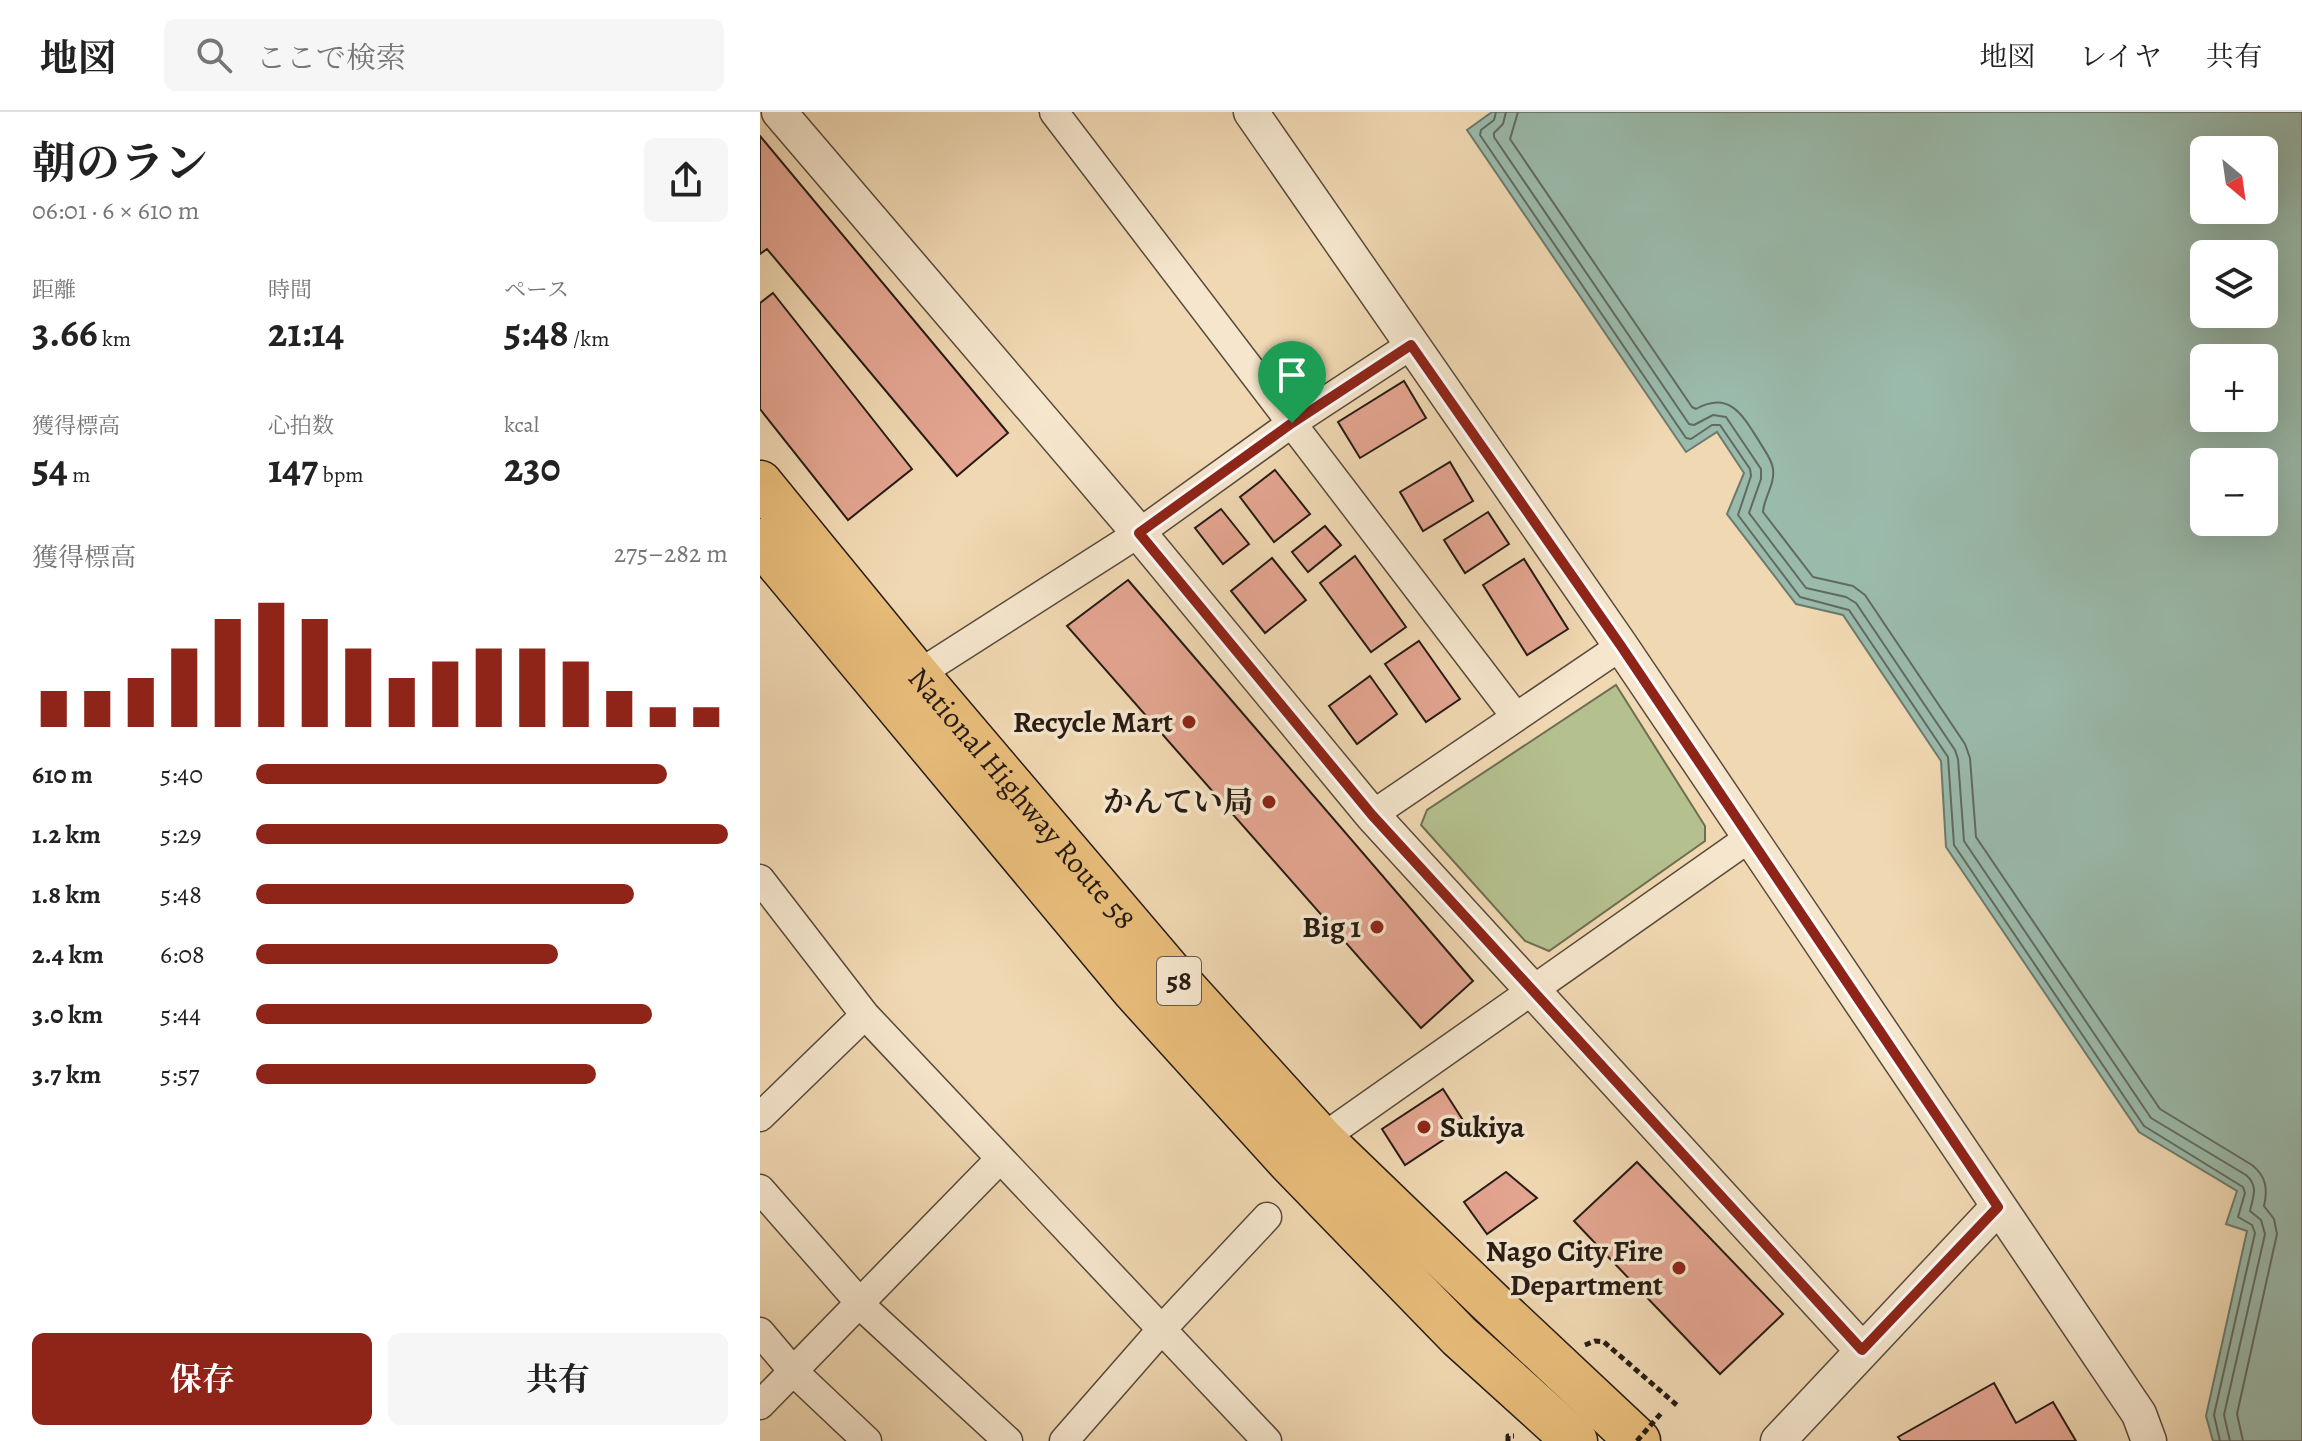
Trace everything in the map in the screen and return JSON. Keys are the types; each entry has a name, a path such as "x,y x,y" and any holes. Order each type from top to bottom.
{"highway":[{"name":"National Highway Route 58","path":"760,483 917,675 1167,969 1321,1139 1490,1302 1648,1424"},
{"name":"National Highway Route 58","path":"760,541 1134,990 1291,1163 1459,1336 1575,1441"}],"street":[{"path":"779,112 1139,533 1372,815 1862,1350"},
{"path":"1054,112 1516,717"},
{"path":"1251,112 1621,646 2139,1414 2149,1441"},
{"path":"917,675 1139,533 1292,423 1411,345"},
{"path":"1372,815 1621,646"},
{"path":"1321,1139 1749,838"},
{"path":"760,879 865,1015 1267,1441"},
{"path":"760,1117 865,1015"},
{"path":"760,1405 1000,1159"},
{"path":"760,1189 861,1303 1008,1441"},
{"path":"1778,1441 1998,1207"},
{"path":"1064,1441 1162,1329 1267,1217"},
{"path":"760,1332 793,1371 867,1441"}],"path":[{"path":"1591,1350 1585,1345 1604,1342 1679,1407"}],"green space":[{"path":"1616,685 1705,826 1705,841 1549,951 1525,941 1421,825 1427,810"}],"water":[{"path":"1492,112 2302,112 2302,1441 2213,1441 2206,1416 2247,1231 2226,1224 2237,1191 2139,1132 1946,847 1941,761 1843,615 1796,604 1727,514 1744,473 1717,432 1686,452 1467,130"}],"building":[{"path":"760,136 1008,433 957,476 767,249 760,254"},
{"path":"773,293 912,469 848,520 760,409 760,303"},
{"path":"1404,381 1426,418 1360,458 1338,422"},
{"path":"1450,462 1473,501 1423,531 1400,492"},
{"path":"1275,470 1310,514 1274,542 1240,497"},
{"path":"1221,509 1249,544 1223,564 1195,528"},
{"path":"1488,512 1509,544 1465,573 1444,540"},
{"path":"1325,526 1341,545 1308,572 1292,552"},
{"path":"1355,556 1406,627 1371,652 1320,583"},
{"path":"1272,558 1306,600 1265,633 1231,591"},
{"path":"1524,559 1568,629 1527,655 1483,585"},
{"path":"1128,580 1473,981 1421,1028 1067,626"},
{"path":"1419,641 1460,699 1426,722 1385,664"},
{"path":"1370,676 1397,714 1357,744 1329,706"},
{"name":"Sukiya","path":"1443,1089 1466,1125 1405,1165 1382,1129"},
{"name":"Nago City Fire Department","path":"1637,1162 1783,1314 1720,1374 1574,1221"},
{"path":"1506,1172 1537,1198 1487,1234 1464,1202"},
{"path":"1994,1383 2016,1423 2053,1402 2076,1441 1901,1441 1898,1437"}],"place":[{"name":"Recycle Mart","path":"1189,722"},
{"name":"かんてい局","path":"1269,802"},
{"name":"Big 1","path":"1377,927"},
{"name":"Sukiya","path":"1424,1127"},
{"name":"Nago City Fire Department","path":"1679,1268"}],"route":[{"path":"1411,345 1621,646 1998,1207 1862,1350 1372,815 1139,533 1292,423 1411,345"}]}
